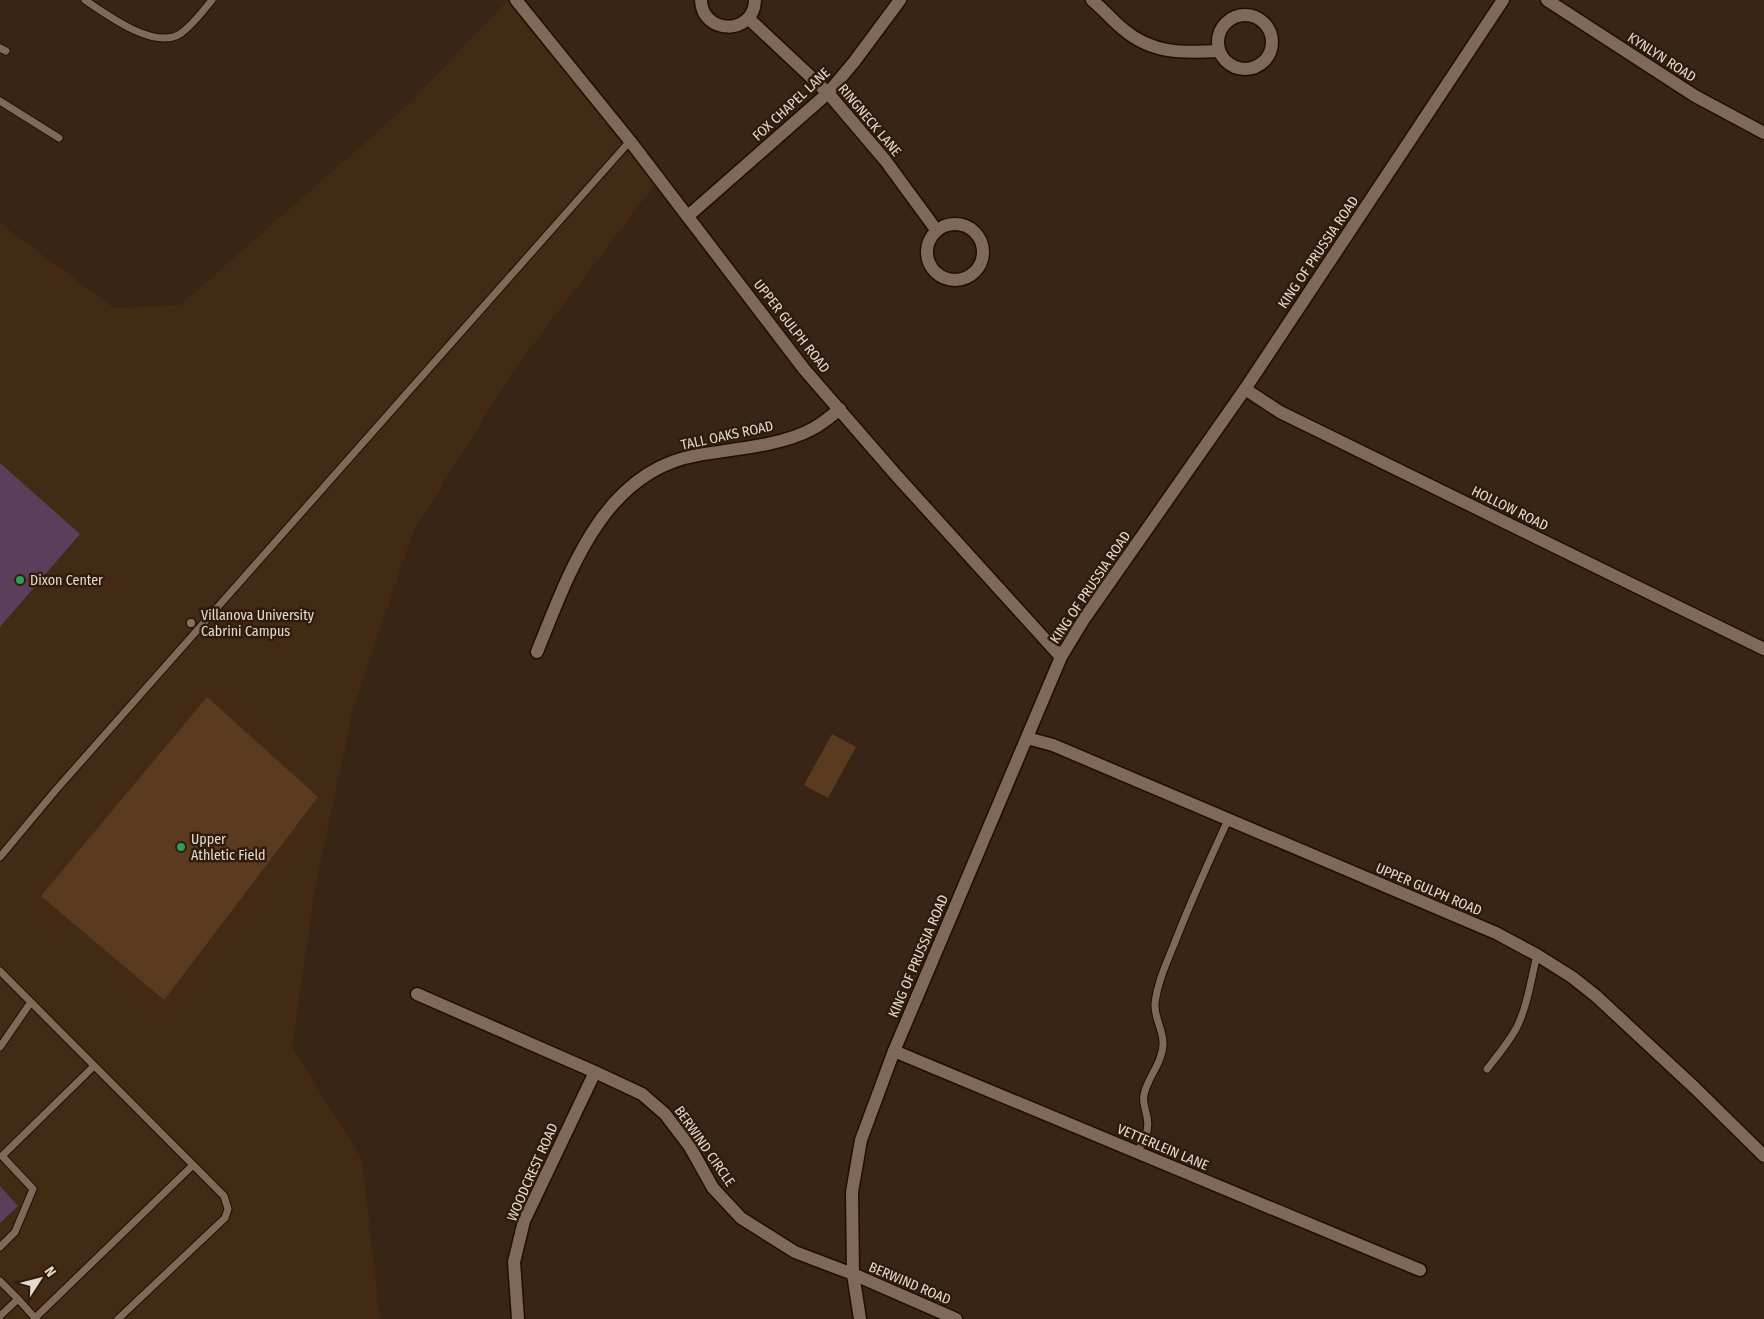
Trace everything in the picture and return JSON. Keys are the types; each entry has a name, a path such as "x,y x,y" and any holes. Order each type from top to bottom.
{"street":[{"name":"UPPER GULPH ROAD","path":"516,0 630,141 804,368 902,482 1061,657"},
{"path":"701,0 706,15 712,22 720,26 736,26 748,18 752,14 755,0"},
{"name":"FOX CHAPEL LANE","path":"688,216 828,93 854,62 900,0"},
{"path":"1092,0 1124,30 1140,41 1159,49 1177,52 1219,51"},
{"name":"KING OF PRUSSIA ROAD","path":"860,1319 853,1274 852,1192 862,1140 894,1051 1061,657 1084,619 1245,389 1503,0"},
{"name":"KYNLYN ROAD","path":"1546,0 1695,96 1764,133"},
{"path":"1251,16 1265,25 1270,34 1270,50 1266,59 1252,68 1245,69 1231,65 1219,51 1219,36 1224,26 1231,19 1251,16"},
{"name":"RINGNECK LANE","path":"748,18 828,93 884,160 937,231"},
{"path":"953,224 963,225 972,229 979,236 984,248 982,262 977,271 970,277 956,281 940,277 933,270 928,262 926,252 928,243 937,231 953,224"},
{"name":"HOLLOW ROAD","path":"1245,389 1280,412 1764,649"},
{"name":"TALL OAKS ROAD","path":"537,652 573,566 612,504 636,482 663,465 694,456 747,448 796,436 813,429 840,409"},
{"name":"UPPER GULPH ROAD","path":"1027,738 1053,746 1496,933 1537,955 1572,977 1596,996 1695,1088 1764,1156"},
{"name":"BERWIND CIRCLE","path":"417,994 642,1094 665,1114 690,1147 713,1188 741,1218 795,1252 853,1274"},
{"name":"VETTERLEIN LANE","path":"894,1051 1420,1270"},
{"name":"WOODCREST ROAD","path":"518,1319 514,1262 524,1221 595,1072"},
{"name":"BERWIND ROAD","path":"853,1274 956,1319"}],"lane":[{"path":"85,0 128,27 156,38 168,39 180,34 212,0"},
{"path":"0,101 58,138"},
{"path":"0,857 55,791 630,141"},
{"path":"1138,1152 1146,1137 1149,1126 1144,1104 1144,1094 1159,1062 1163,1044 1156,1018 1155,1006 1158,990 1184,917 1228,820"},
{"path":"1488,1069 1506,1045 1517,1026 1526,1000 1537,955"},
{"path":"0,971 224,1196 228,1209 225,1218 118,1319"},
{"path":"0,1047 31,1002"},
{"path":"0,1247 15,1232 33,1189 2,1156 94,1066"},
{"path":"0,1280 36,1318 193,1165"},
{"path":"0,1316 18,1299"}],"shaded area":[{"name":"Villanova University Cabrini Campus","path":"508,0 516,0 659,179 514,370 413,532 352,714 315,889 292,1047 362,1159 380,1319 0,1319 0,223 114,308 180,305 409,104"},
{"name":"Upper Athletic Field","path":"207,697 318,797 164,1000 41,896"},
{"path":"832,734 856,747 828,798 804,785"}],"building":[{"name":"Dixon Center","path":"0,463 80,534 0,627"},
{"path":"0,1186 18,1206 0,1223"}],"place":[{"name":"Dixon Center","path":"20,580"},
{"name":"Villanova University Cabrini Campus","path":"191,623"},
{"name":"Upper Athletic Field","path":"181,847"}]}
